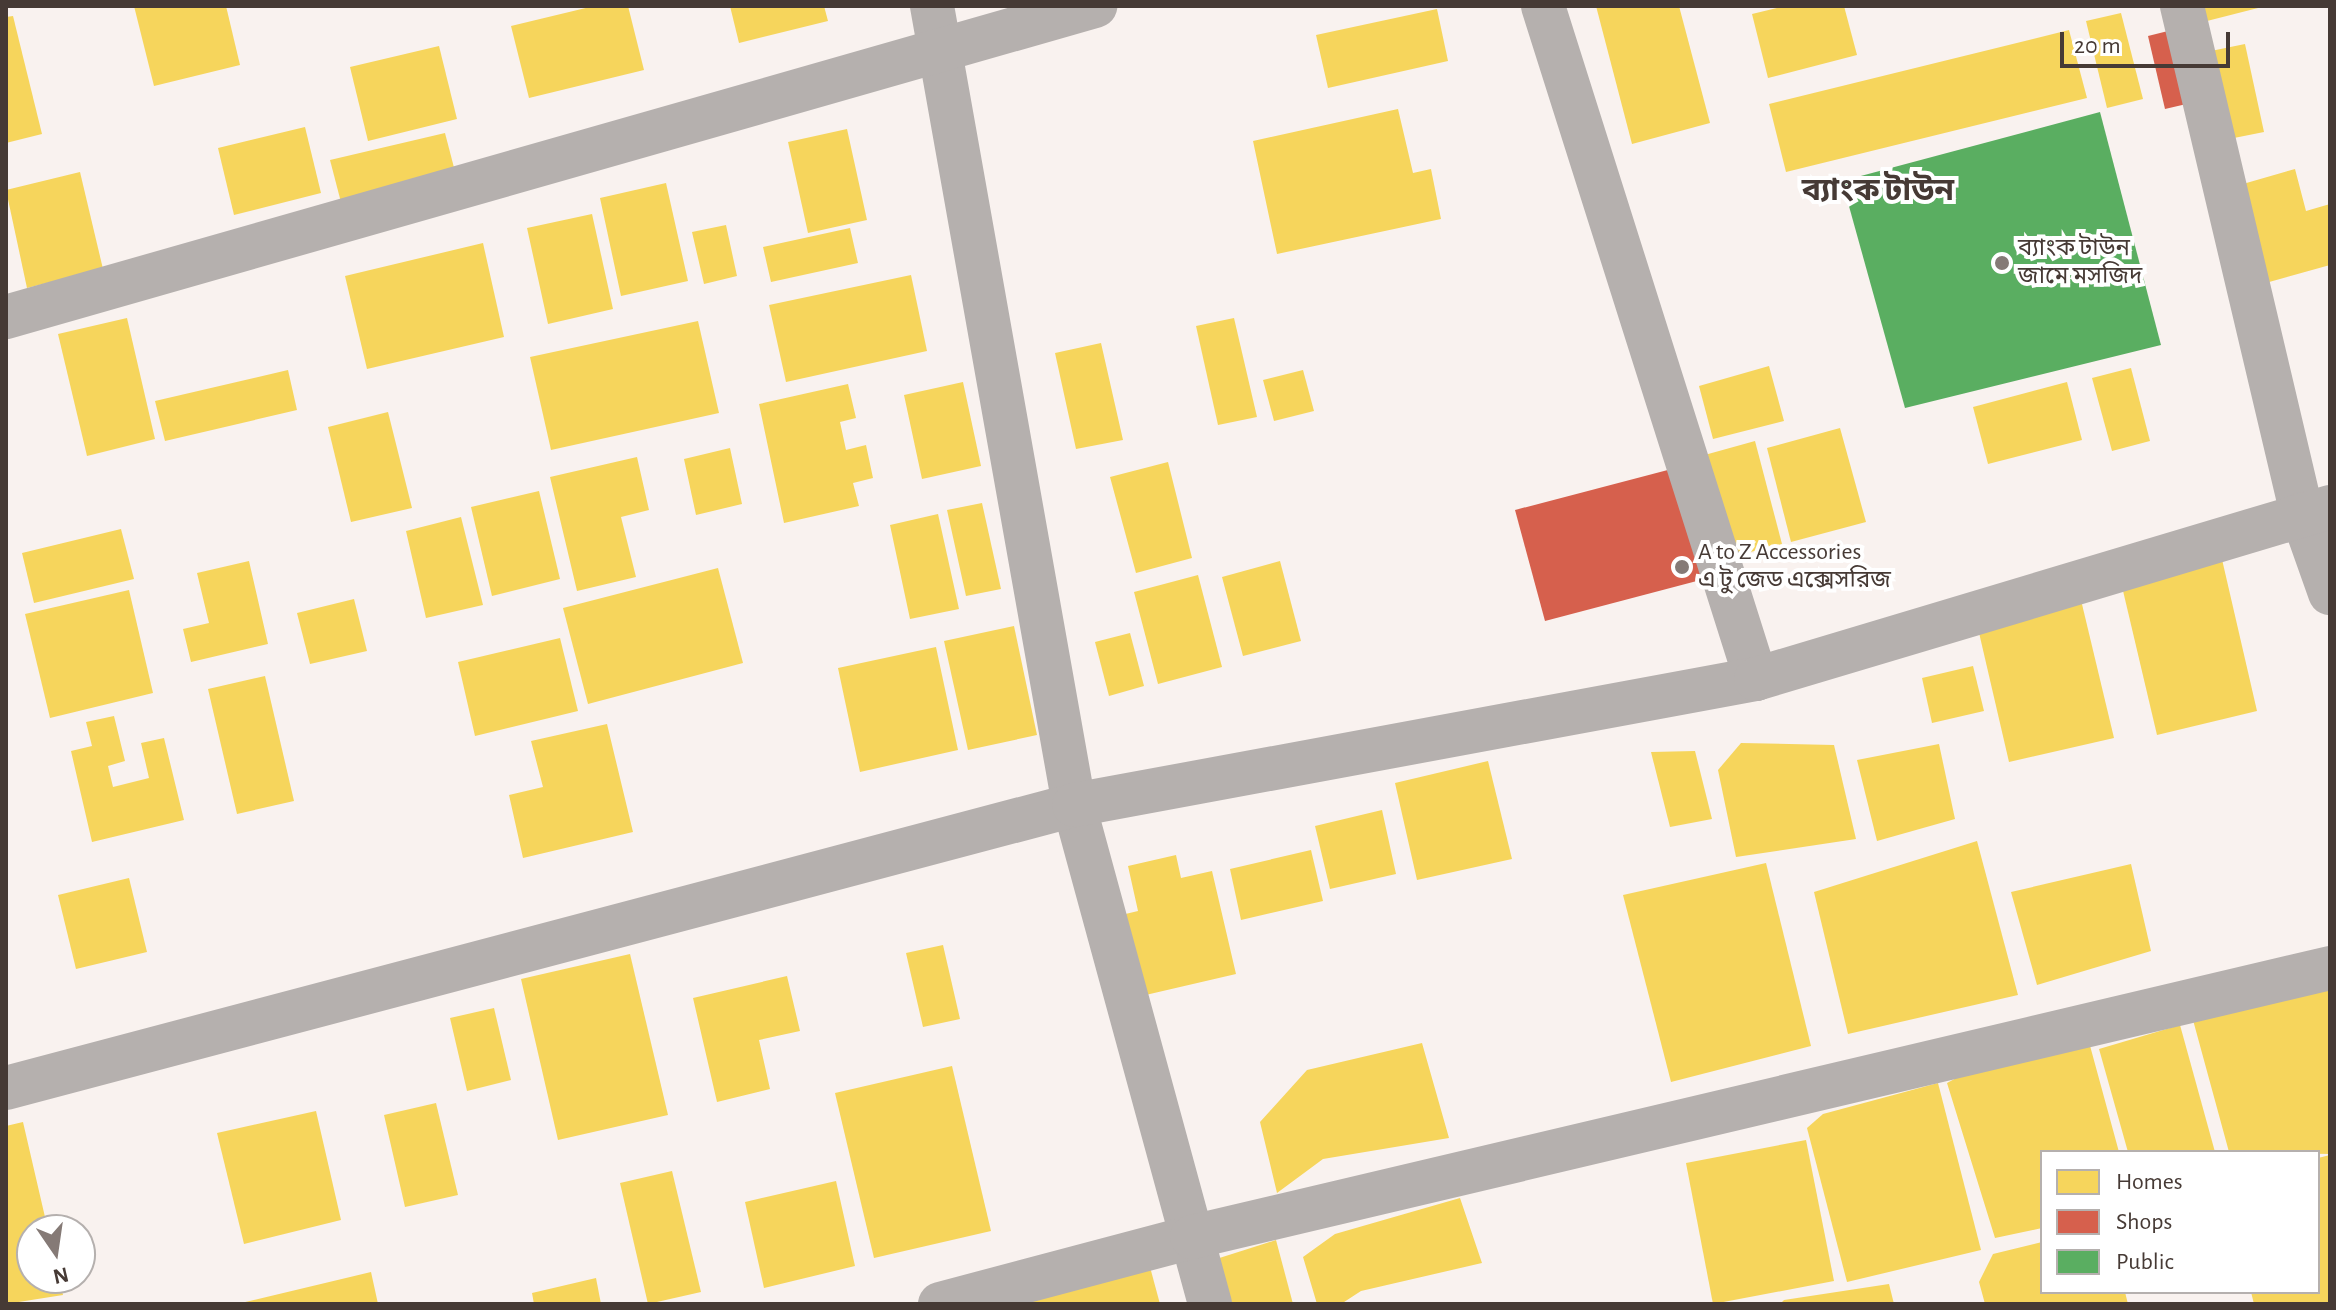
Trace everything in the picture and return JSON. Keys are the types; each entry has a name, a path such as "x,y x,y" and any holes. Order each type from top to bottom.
{"street":[{"path":"932,6 944,49 1074,805 1210,1304"},
{"path":"6,317 1095,6"},
{"path":"1543,6 1756,679"},
{"path":"2182,6 2316,511 2330,593"},
{"path":"6,1088 1074,805 1756,679 2316,511"},
{"path":"940,1304 1192,1237 2330,968"}],"building: Homes":[{"path":"134,6 226,6 240,65 154,86"},
{"path":"594,6 628,6 644,70 529,98 511,26"},
{"path":"730,6 824,6 828,21 739,43"},
{"path":"1596,6 1679,6 1710,123 1632,144"},
{"path":"1785,6 1844,6 1857,55 1768,78 1752,14"},
{"path":"2199,6 2262,6 2262,7 2203,22"},
{"path":"1437,9 1448,61 1328,88 1316,35"},
{"path":"2121,13 2143,99 2107,108 2086,21"},
{"path":"13,16 42,134 6,143 6,17"},
{"path":"2069,30 2087,98 1786,172 1769,104"},
{"path":"2245,44 2264,132 2224,140 2206,52"},
{"path":"439,46 457,119 368,141 350,67"},
{"path":"1398,109 1413,173 1431,169 1441,219 1277,254 1253,141"},
{"path":"305,127 321,193 234,215 218,148"},
{"path":"847,129 867,220 808,233 788,142"},
{"path":"445,133 458,183 343,210 330,160"},
{"path":"2295,169 2306,211 2330,204 2330,265 2262,284 2236,186"},
{"path":"80,172 103,269 27,288 6,190"},
{"path":"666,183 688,281 621,296 600,198"},
{"path":"592,214 613,309 548,324 527,228"},
{"path":"726,225 737,276 704,284 692,232"},
{"path":"850,228 858,263 771,282 763,247"},
{"path":"483,243 504,337 367,369 345,276"},
{"path":"911,275 927,351 786,382 769,305"},
{"path":"127,318 155,439 87,456 58,334"},
{"path":"1234,318 1257,417 1218,425 1196,326"},
{"path":"698,321 719,413 551,450 530,357"},
{"path":"1101,343 1123,440 1076,449 1055,353"},
{"path":"1769,366 1784,421 1713,439 1699,386"},
{"path":"2131,368 2150,441 2112,451 2092,378"},
{"path":"288,370 297,410 165,441 155,401"},
{"path":"1303,370 1314,411 1274,421 1263,380"},
{"path":"963,382 981,466 922,479 904,395"},
{"path":"2067,382 2082,440 1988,464 1973,407"},
{"path":"848,384 856,418 840,422 846,450 866,445 873,478 853,483 859,506 784,523 759,404"},
{"path":"388,412 412,508 351,522 328,427"},
{"path":"1840,428 1866,522 1791,542 1767,448"},
{"path":"1755,441 1782,544 1727,558 1701,456"},
{"path":"730,448 742,504 696,515 684,459"},
{"path":"637,457 649,510 621,517 636,577 577,591 550,477"},
{"path":"1168,462 1192,558 1136,573 1110,477"},
{"path":"539,491 560,579 492,596 471,507"},
{"path":"982,503 1001,589 966,596 947,510"},
{"path":"938,514 959,609 910,619 890,525"},
{"path":"461,517 483,605 426,618 406,531"},
{"path":"121,529 134,579 34,603 22,553"},
{"path":"2221,555 2257,711 2157,735 2120,578"},
{"path":"249,561 268,644 191,662 183,629 209,623 197,573"},
{"path":"1280,561 1301,641 1243,656 1222,577"},
{"path":"718,568 743,663 588,704 563,608"},
{"path":"1198,575 1222,667 1158,684 1134,592"},
{"path":"129,590 153,693 50,718 25,614"},
{"path":"354,599 367,651 310,664 297,613"},
{"path":"2081,600 2114,738 2009,762 1977,624"},
{"path":"1014,626 1037,735 968,750 944,641"},
{"path":"1130,633 1144,686 1109,696 1095,642"},
{"path":"560,638 578,711 475,736 458,662"},
{"path":"936,647 958,750 860,772 838,668"},
{"path":"1973,666 1984,711 1932,723 1922,678"},
{"path":"265,676 294,801 237,814 208,689"},
{"path":"114,716 125,761 108,766 113,787 149,778 141,743 164,738 184,820 92,842 71,751 92,746 86,722"},
{"path":"607,724 633,832 523,858 509,795 543,787 531,741"},
{"path":"1741,743 1834,745 1856,839 1736,857 1718,770"},
{"path":"1939,744 1955,819 1877,841 1857,760"},
{"path":"1695,751 1712,819 1670,827 1651,752"},
{"path":"1488,761 1512,859 1417,880 1395,783"},
{"path":"1382,810 1396,874 1330,889 1315,826"},
{"path":"1977,841 2018,995 1848,1034 1814,892"},
{"path":"1311,850 1323,901 1241,920 1230,869"},
{"path":"1176,855 1181,878 1212,871 1236,974 1137,997 1117,916 1138,911 1128,866"},
{"path":"1766,863 1811,1046 1671,1082 1623,895"},
{"path":"2131,864 2151,951 2037,985 2011,892"},
{"path":"129,878 147,952 76,969 58,895"},
{"path":"943,945 960,1019 923,1027 906,953"},
{"path":"630,954 668,1115 558,1140 521,979"},
{"path":"787,976 800,1031 759,1040 770,1089 717,1102 693,998"},
{"path":"2330,986 2330,1154 2320,1154 2320,1150 2228,1150 2193,1020"},
{"path":"494,1008 511,1080 467,1091 450,1018"},
{"path":"2180,1025 2214,1150 2127,1150 2099,1049"},
{"path":"2089,1042 2118,1150 2040,1150 2040,1228 1995,1238 1947,1083 1973,1069"},
{"path":"1422,1043 1449,1138 1323,1159 1277,1193 1260,1122 1307,1070"},
{"path":"952,1066 991,1231 874,1258 835,1093"},
{"path":"1938,1083 1981,1250 1847,1282 1807,1128 1823,1114"},
{"path":"436,1103 458,1195 405,1207 384,1115"},
{"path":"316,1111 341,1220 244,1244 217,1133"},
{"path":"23,1122 44,1214 16,1214 16,1294 63,1295 6,1304 6,1126"},
{"path":"1806,1140 1834,1281 1713,1304 1686,1163"},
{"path":"2330,1155 2330,1304 2254,1304 2252,1294 2320,1294 2320,1158"},
{"path":"672,1171 701,1292 648,1304 620,1183"},
{"path":"836,1181 855,1266 764,1288 745,1202"},
{"path":"1460,1198 1482,1263 1361,1291 1341,1304 1317,1304 1303,1257 1335,1234"},
{"path":"1276,1240 1293,1304 1221,1304 1210,1261"},
{"path":"2040,1242 2040,1294 2126,1294 2128,1304 1985,1304 1979,1282 1993,1254"},
{"path":"1150,1267 1160,1304 1023,1304"},
{"path":"371,1272 378,1304 241,1304 241,1303"},
{"path":"596,1278 601,1304 534,1304 532,1293"},
{"path":"1889,1284 1894,1304 1780,1304 1784,1300"}],"building: Shops":[{"path":"2176,29 2195,102 2165,109 2148,36"},
{"path":"1683,466 1712,577 1545,621 1515,510"}],"building: Public":[{"name":"ব্যাংক টাউন জামে মসজিদ","path":"2100,112 2161,345 1905,408 1842,181"}],"place":[{"name":"ব্যাংক টাউন জামে মসজিদ","path":"2002,263"},
{"name":"A to Z Accessories এ টু জেড এক্সেসরিজ","path":"1682,567"}],"district":[{"name":"ব্যাংক টাউন","path":"1878,190"}]}
